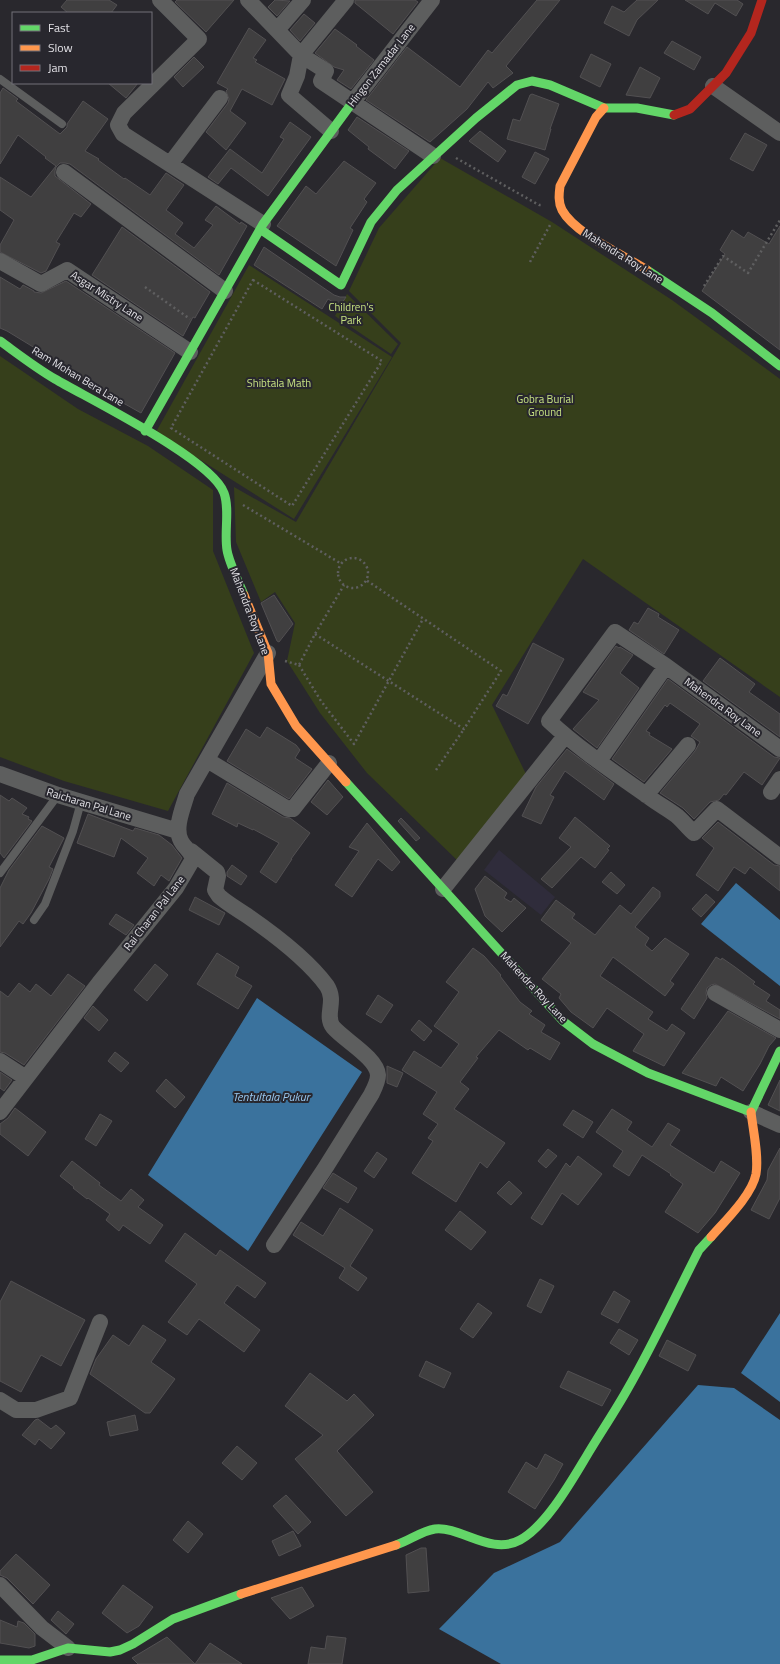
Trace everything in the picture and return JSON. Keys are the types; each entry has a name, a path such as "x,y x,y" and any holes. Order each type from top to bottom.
{"street":[{"path":"160,0 200,39 124,113 118,125 123,134 261,226 341,285 371,222 397,190 436,152 517,85 532,82 550,85 604,108 637,108 673,115 690,109 726,73 751,33 762,0"},
{"path":"248,0 301,55 326,71 321,81 352,102 436,152"},
{"path":"277,30 303,0"},
{"path":"330,131 289,94 297,76 301,55 346,0"},
{"name":"Hingon Zamadar Lane","path":"261,226 330,131 428,2"},
{"path":"713,86 780,133"},
{"path":"170,164 220,98"},
{"path":"560,208 558,197 560,186 596,117 604,108"},
{"path":"64,172 225,291"},
{"name":"Mahendra Roy Lane","path":"560,208 567,218 581,229 642,266 740,333 780,366"},
{"path":"224,493 218,482 196,463 146,431 261,226"},
{"name":"Asgar Mistry Lane","path":"0,261 41,284 67,270 190,352"},
{"name":"Ram Mohan Bera Lane","path":"0,341 53,378 146,431"},
{"name":"Mahendra Roy Lane","path":"224,493 227,552 268,653 271,684 296,726 563,1021 594,1044 648,1072 780,1125"},
{"name":"Mahendra Roy Lane","path":"780,749 666,666 615,632 549,721 565,736 677,816 694,833 717,809 780,857"},
{"path":"268,653 187,794 181,812 178,831 181,842 217,872 218,876 215,890 219,896 283,943 321,979 331,995 332,1002 330,1017 333,1026 374,1063 378,1073 376,1084 371,1095 324,1170 274,1245"},
{"path":"599,761 666,666"},
{"path":"442,889 565,736"},
{"path":"646,795 688,745"},
{"path":"207,760 288,809 293,809 329,763"},
{"path":"771,792 780,778"},
{"name":"Raicharan Pal Lane","path":"3,780 178,831"},
{"name":"Rai Charan Pal Lane","path":"0,1112 99,982 176,888 193,859 191,851"},
{"path":"715,993 780,1030"},
{"path":"0,1660 31,1662 68,1648 110,1652 120,1650 133,1644 173,1619 233,1596 406,1542 425,1532 436,1529 449,1531 491,1544 507,1544 520,1540 536,1527 569,1485 627,1390 699,1250 742,1202 749,1190 756,1175 750,1112 780,1051"},
{"path":"0,1061 26,1078"},
{"path":"0,1400 16,1410 36,1410 70,1398 100,1322"},
{"path":"0,1585 42,1628 68,1648"}],"lane":[{"path":"0,79 62,124"},
{"path":"0,873 58,795"},
{"path":"34,920 45,904 73,831 80,802"}],"path":[{"path":"436,152 539,205 560,208 530,262"},
{"path":"693,301 723,256 748,273 780,220"},
{"path":"252,280 382,361 292,506 171,428 252,280"},
{"path":"144,286 203,329"},
{"path":"224,493 340,563"},
{"path":"354,557 363,561 368,570 366,580 363,584 354,588 344,586 338,578 338,568 340,563 354,557"},
{"path":"366,580 500,671 464,729 436,770"},
{"path":"299,665 314,634 344,586"},
{"path":"268,653 299,665 320,701 354,744 423,619"},
{"path":"314,634 464,729"}],"shaded area":[{"path":"499,850 555,897 541,915 484,870"}],"green space":[{"name":"Gobra Burial Ground","path":"440,158 552,222 672,300 780,379 780,697 583,559 492,705 526,774 459,862 367,773 320,713 287,661 295,623 275,592 261,602 236,542 234,487 296,522 401,343 349,291 379,228"},
{"name":"Shibtala Math","path":"249,265 392,357 294,519 156,432"},
{"name":"Children's Park","path":"347,294 398,344 391,354 335,316"},
{"path":"0,356 78,409 148,446 213,490 213,551 254,653 168,811 64,781 0,757"}],"water":[{"path":"736,883 780,920 780,986 701,924"},
{"name":"Tentultala Pukur","path":"257,998 362,1072 248,1251 148,1175"},
{"path":"780,1313 780,1402 741,1373"},
{"path":"698,1385 734,1388 780,1420 780,1664 501,1664 439,1629 494,1573 560,1542"}],"building":[{"path":"67,0 109,0 117,5 112,12 67,12 61,7"},
{"path":"177,0 234,0 206,32 175,2"},
{"path":"275,0 290,1 277,16 268,7"},
{"path":"355,0 415,0 418,2 393,34 355,3"},
{"path":"537,0 560,0 506,66 513,73 493,88 488,82 467,109 430,142 366,100 407,47 460,87 488,50 492,53"},
{"path":"637,0 658,0 637,20 629,36 604,23 612,6 624,12"},
{"path":"685,0 737,0 743,4 736,16 715,3 708,14"},
{"path":"304,14 315,23 300,41 290,30"},
{"path":"249,28 266,40 253,58 257,60 255,62 285,79 272,105 242,89 230,111 246,123 226,150 206,132 228,103 229,99 226,91 228,89 217,83"},
{"path":"335,29 374,60 351,89 337,80 344,70 334,67 315,53"},
{"path":"672,41 701,57 694,70 664,53"},
{"path":"591,54 611,64 600,87 580,77"},
{"path":"194,57 204,67 183,87 174,77"},
{"path":"640,67 660,78 650,98 626,95"},
{"path":"109,84 137,84 126,98"},
{"path":"3,88 18,99 16,101 60,134 67,127 67,124 83,101 108,119 85,151 99,159 98,160 124,179 125,178 150,195 166,173 184,185 166,210 183,223 175,234 194,248 213,225 205,220 216,206 240,224 241,222 247,226 219,275 70,164 65,163 60,163 56,167 55,176 91,204 81,217 74,213 56,242 60,244 46,271 41,273 0,252 0,245 14,220 0,210 0,177 31,197 56,166 18,135 0,164 0,93"},
{"path":"532,94 559,104 550,129 545,150 507,139 513,119 520,121 530,95"},
{"path":"357,117 409,151 395,169 368,149 369,147 348,130"},
{"path":"290,122 311,137 268,196 231,168 218,184 208,177 230,149 262,173 284,139 280,137"},
{"path":"480,131 506,151 498,162 469,141"},
{"path":"745,133 767,145 753,171 730,159"},
{"path":"535,152 549,159 535,184 522,177"},
{"path":"344,161 376,183 364,199 367,202 350,228 353,230 336,266 277,226 306,186 316,194"},
{"path":"780,226 780,350 702,291 725,254 720,250 732,230 744,238 748,232 769,244"},
{"path":"122,227 210,292 195,318 193,317 183,336 92,275"},
{"path":"264,247 334,295 346,297 340,306 328,299 322,309 254,265"},
{"path":"0,277 20,289 23,285 34,292 41,293 66,281 175,353 141,413 68,372 48,356 0,328"},
{"path":"274,595 293,624 279,642 277,641 261,603"},
{"path":"648,608 659,614 658,617 679,630 664,654 629,630 634,622 638,624"},
{"path":"533,643 564,659 528,724 496,706 503,694 507,696"},
{"path":"616,646 633,655 620,673 639,688 597,748 573,729 599,700 583,692"},
{"path":"720,658 755,684 749,692 780,714 780,737 703,681"},
{"path":"668,679 774,757 780,758 762,785 744,772 726,795 724,794 719,800 710,802 694,819 683,808 660,793 695,751 700,742 691,736 700,724 670,703 667,707 665,705 646,731 650,733 649,735 672,749 644,782 612,759"},
{"path":"267,727 296,745 300,750 295,758 312,769 289,799 227,761 246,729 260,738"},
{"path":"567,749 614,784 604,800 565,771 550,795 554,797 541,824 522,816 536,787"},
{"path":"328,780 343,797 327,815 311,802"},
{"path":"227,783 283,817 290,818 310,833 276,883 260,872 279,843 253,829 238,823 237,827 212,814"},
{"path":"0,795 9,801 12,798 27,808 22,814 29,817 28,819 32,821 4,858 0,853"},
{"path":"88,814 133,831 135,828 159,835 172,845 182,858 169,881 161,875 154,886 137,873 148,858 121,838 114,857 77,843"},
{"path":"575,817 610,846 607,849 609,850 595,868 581,857 552,888 541,879 571,847 559,838"},
{"path":"401,818 420,838 416,841 398,821"},
{"path":"718,822 774,865 780,866 780,891 750,867 745,874 734,867 718,891 696,875 714,848 702,838"},
{"path":"367,823 400,862 392,871 378,859 352,897 335,885 359,851 349,847"},
{"path":"42,826 64,838 49,867 53,869 49,879 31,913 23,924 19,921 0,947 0,888 9,870"},
{"path":"232,865 247,876 241,885 227,876 227,872"},
{"path":"611,872 625,885 617,894 602,882"},
{"path":"485,876 507,893 504,898 511,902 514,898 526,908 502,932 485,916 475,889"},
{"path":"653,887 660,892 660,897 635,927 649,938 645,945 652,951 665,938 689,954 670,981 674,984 665,996 613,957 600,976 653,1012 648,1019 667,1031 672,1024 685,1033 664,1066 633,1051 644,1034 607,1008 593,1028 571,1012 559,998 561,994 542,979 571,943 541,920 556,900 575,914 572,918 595,935 620,905 631,914"},
{"path":"706,894 715,902 701,917 692,909"},
{"path":"195,897 225,913 219,925 189,910"},
{"path":"116,914 134,925 126,935 109,924"},
{"path":"473,948 484,956 501,975 500,976 520,1002 532,1011 529,1014 545,1025 541,1032 560,1043 550,1060 530,1048 528,1050 499,1030 476,1057 478,1058 460,1082 469,1089 454,1109 505,1143 487,1168 480,1162 456,1202 412,1173 433,1141 428,1138 438,1124 423,1114 437,1092 402,1070 414,1051 441,1068 459,1044 434,1026 459,992 446,982"},
{"path":"217,953 239,967 235,976 252,986 238,1009 197,984"},
{"path":"716,957 721,960 722,958 735,967 755,982 753,984 770,995 766,1001 780,1010 780,1019 715,984 707,988 707,998 694,1019 681,1009"},
{"path":"155,964 168,975 147,1001 134,990"},
{"path":"68,974 85,986 24,1065 5,1053 0,1052 0,991 8,997 19,983 30,992 36,984 51,996"},
{"path":"378,995 393,1005 381,1023 366,1014"},
{"path":"93,1006 108,1020 99,1031 84,1018"},
{"path":"728,1011 776,1038 769,1046 760,1064 743,1091 721,1077 716,1086 682,1073"},
{"path":"419,1020 432,1031 424,1041 411,1030"},
{"path":"115,1052 129,1063 121,1072 108,1061"},
{"path":"387,1066 403,1073 397,1087 387,1083"},
{"path":"0,1072 12,1080 4,1091 0,1088"},
{"path":"166,1079 185,1097 175,1108 156,1091"},
{"path":"780,1080 780,1111 768,1105"},
{"path":"15,1108 46,1132 28,1156 0,1134 0,1124 8,1118"},
{"path":"612,1109 632,1122 627,1130 652,1147 668,1123 680,1130 670,1145 714,1173 721,1161 740,1173 715,1213 698,1233 665,1212 683,1184 670,1175 671,1174 642,1155 629,1176 613,1166 623,1151 596,1132"},
{"path":"573,1110 593,1122 583,1138 563,1125"},
{"path":"100,1114 112,1121 96,1146 85,1139"},
{"path":"780,1148 780,1198 769,1219 751,1210 767,1180 768,1170"},
{"path":"548,1149 557,1156 546,1168 538,1161"},
{"path":"377,1152 387,1159 374,1178 364,1171"},
{"path":"578,1156 602,1174 578,1205 562,1193 542,1225 531,1218 566,1163 570,1167"},
{"path":"72,1161 100,1183 99,1185 121,1201 131,1189 144,1200 138,1207 163,1225 150,1244 123,1225 119,1231 106,1220 110,1214 88,1198 87,1199 60,1176"},
{"path":"333,1173 357,1188 348,1203 323,1188"},
{"path":"509,1181 522,1193 511,1205 497,1193"},
{"path":"340,1208 373,1230 350,1266 367,1278 358,1291 339,1278 345,1268 293,1235 301,1222 323,1236"},
{"path":"460,1211 486,1232 471,1250 445,1230"},
{"path":"185,1233 216,1256 220,1250 266,1283 255,1298 237,1285 224,1303 260,1330 244,1352 199,1319 187,1335 168,1322 197,1284 165,1261"},
{"path":"540,1279 554,1286 541,1313 527,1306"},
{"path":"11,1281 85,1320 61,1366 41,1355 21,1392 0,1381 0,1302"},
{"path":"614,1291 630,1301 618,1323 601,1314"},
{"path":"478,1303 492,1313 473,1338 460,1329"},
{"path":"143,1325 166,1340 151,1362 175,1379 150,1413 145,1413 90,1374 96,1359 113,1335 129,1346"},
{"path":"619,1329 638,1340 629,1355 610,1343"},
{"path":"667,1340 696,1355 688,1371 659,1356"},
{"path":"426,1361 451,1373 444,1388 419,1376"},
{"path":"568,1371 611,1390 602,1406 560,1387"},
{"path":"310,1373 347,1401 354,1394 374,1415 337,1451 373,1492 346,1516 295,1459 323,1435 285,1406"},
{"path":"135,1415 138,1430 110,1436 107,1422"},
{"path":"38,1419 51,1429 56,1425 65,1433 51,1449 39,1439 35,1445 22,1435 35,1420"},
{"path":"237,1446 257,1463 242,1480 222,1463"},
{"path":"545,1454 563,1464 535,1509 508,1492 526,1462 537,1469"},
{"path":"286,1495 311,1522 298,1534 273,1506"},
{"path":"188,1521 203,1534 188,1553 173,1540"},
{"path":"293,1531 301,1546 279,1556 272,1541"},
{"path":"421,1548 426,1548 429,1591 408,1593 406,1555"},
{"path":"16,1554 50,1585 33,1604 7,1578 0,1575 0,1571"},
{"path":"123,1585 153,1607 139,1626 127,1633 102,1613"},
{"path":"302,1587 314,1606 290,1619 271,1598"},
{"path":"58,1611 74,1624 66,1634 51,1620"},
{"path":"0,1620 17,1627 18,1621 24,1623 35,1634 35,1646 29,1648 0,1643"},
{"path":"327,1636 346,1638 342,1664 308,1664 311,1647 325,1649"},
{"path":"167,1637 195,1664 138,1664 132,1658"},
{"path":"210,1643 242,1664 195,1664"}],"traffic: fast":[{"path":"260,229 341,285 371,222 397,190 476,118 517,85 532,81 550,85 604,108 637,108 674,115"},
{"path":"145,431 263,224 352,103"},
{"path":"647,270 712,313 780,366"},
{"path":"0,341 48,375 174,447 215,479 226,499 227,550 232,567 244,595"},
{"path":"346,782 563,1021 593,1044 648,1073 751,1112"},
{"path":"751,1112 780,1051"},
{"path":"396,1545 435,1529 445,1529 487,1543 498,1545 509,1544 520,1540 539,1525 565,1491 622,1399 637,1373 699,1250 711,1237"},
{"path":"0,1660 32,1660 68,1648 110,1652 120,1650 133,1644 173,1619 241,1594"}],"traffic: slow":[{"path":"604,108 596,117 560,186 560,204 568,219 589,236 647,270"},
{"path":"244,595 268,653 271,684 296,726 346,782"},
{"path":"711,1237 744,1199 756,1174 757,1159 751,1112"},
{"path":"241,1594 396,1545"}],"traffic: jam":[{"path":"674,115 690,109 726,73 751,33 762,0"}]}
